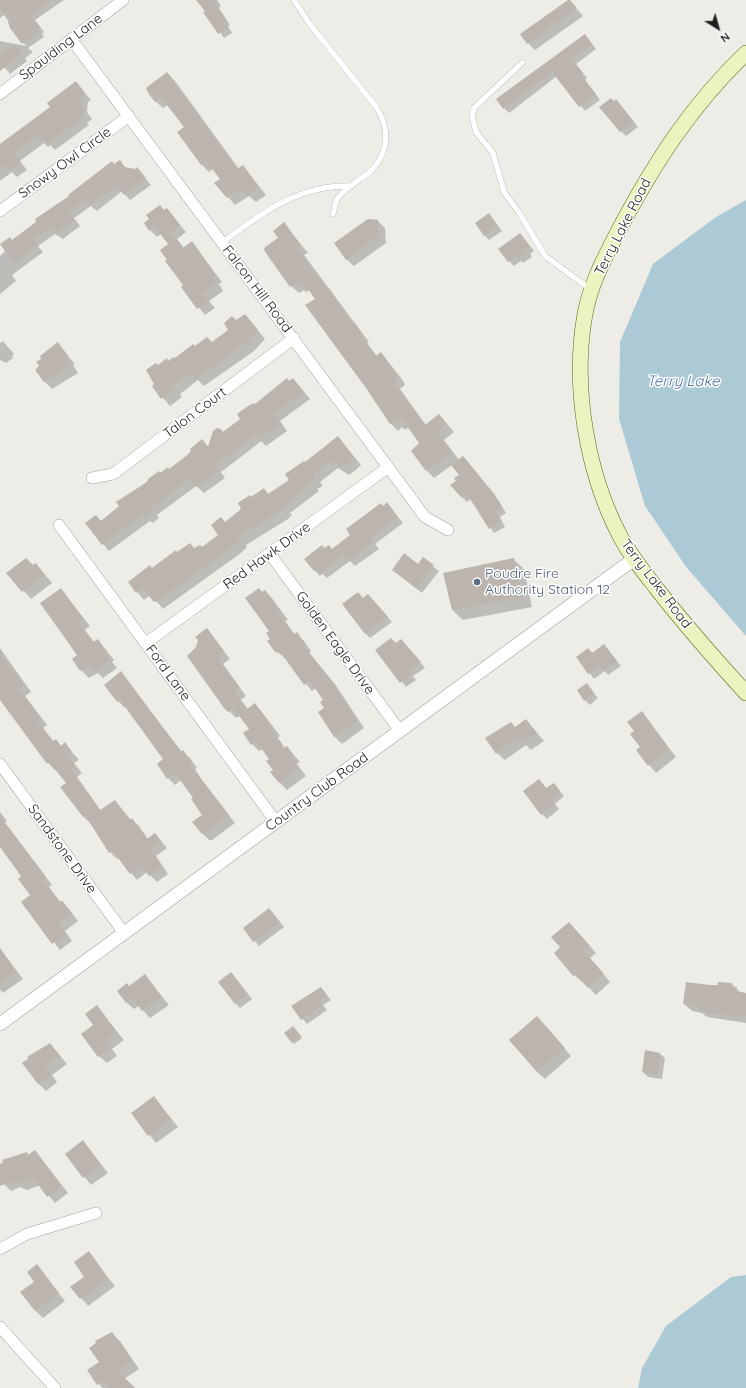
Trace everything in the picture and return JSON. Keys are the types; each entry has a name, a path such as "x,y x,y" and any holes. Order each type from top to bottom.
{"main road":[{"name":"Terry Lake Road","path":"746,53 717,81 679,129 640,190 598,270 584,320 580,377 585,421 603,502 619,535 634,560 682,621 746,693"}],"street":[{"name":"Spaulding Lane","path":"0,94 123,0"},
{"name":"Falcon Hill Road","path":"72,40 294,338 387,468 425,517 448,530"},
{"name":"Snowy Owl Circle","path":"0,211 129,116"},
{"name":"Talon Court","path":"92,478 114,474 294,338"},
{"name":"Red Hawk Drive","path":"146,643 387,468"},
{"name":"Ford Lane","path":"59,524 276,822"},
{"name":"Golden Eagle Drive","path":"270,554 400,731"},
{"name":"Country Club Road","path":"0,1024 634,560"},
{"name":"Sandstone Drive","path":"0,764 124,933"},
{"path":"0,1249 27,1234 96,1213"},
{"path":"0,1327 55,1388"}],"lane":[{"path":"294,0 309,23 377,108 385,122 387,136 382,153 373,169 342,192 336,201 333,214"},
{"path":"522,63 474,108 472,115 476,132 493,153 504,192 520,214 545,256 554,264 592,290"},
{"path":"223,242 261,215 310,190 332,185 351,186"}],"water":[{"name":"Terry Lake","path":"746,200 746,636 687,568 645,506 619,419 620,342 653,264 716,217"},
{"path":"746,1275 746,1388 638,1388 642,1368 666,1326 731,1277"}],"building":[{"path":"0,0 52,0 31,15 40,27 38,28 40,31 22,44 10,28 8,22 11,20 0,10"},
{"path":"196,0 213,0 226,20 224,21 228,28 218,34 203,12 205,11"},
{"path":"570,0 577,8 527,44 520,34"},
{"path":"585,34 592,44 572,59 583,73 581,75 596,94 579,107 552,72 503,109 496,99"},
{"path":"14,44 22,54 0,71 0,55"},
{"path":"167,72 237,169 243,165 259,187 247,196 242,189 227,198 214,183 220,179 206,161 201,165 177,132 184,127 163,100 160,98 155,102 148,93 146,88"},
{"path":"76,81 85,93 82,95 81,104 86,111 81,115 83,118 47,144 43,139 40,141 37,136 14,153 21,163 10,171 5,165 0,169 0,144 50,107 47,103"},
{"path":"611,98 614,101 616,99 634,122 620,132 599,107"},
{"path":"120,160 125,167 135,169 137,167 146,178 124,195 116,185 90,206 85,200 69,212 75,220 56,234 53,228 50,230 49,228 33,239 38,245 14,263 0,244 10,237 12,240 36,222 35,219 69,196 68,195 112,161 114,164"},
{"path":"160,205 164,210 167,208 180,225 171,232 183,248 192,241 216,275 213,277 217,282 216,284 203,294 209,301 197,309 181,287 183,285 165,261 167,260 160,250 168,244 155,227 149,231 144,223 149,219 146,215"},
{"path":"489,213 497,225 484,236 475,223"},
{"path":"368,219 378,220 379,235 346,260 334,243"},
{"path":"284,222 301,245 297,248 327,290 329,288 352,324 354,322 376,356 381,352 394,370 398,377 393,381 425,425 439,414 447,424 437,432 452,452 426,471 411,451 419,443 402,419 397,423 395,420 390,424 366,388 305,305 315,299 303,282 298,286 296,283 290,287 264,250 265,247 278,238 273,231"},
{"path":"520,233 530,246 525,249 527,252 518,259 516,256 508,262 498,249"},
{"path":"245,314 258,330 246,343 195,379 191,373 173,386 175,389 161,399 152,386 154,384 146,370 156,363 158,365 167,358 168,361 174,357 175,358 193,344 195,346 207,337 212,342 228,330 224,323 232,316 236,320"},
{"path":"58,342 68,356 66,358 72,365 44,382 35,370 39,366 36,362 41,359 40,356"},
{"path":"287,378 289,381 293,378 304,392 274,414 281,423 258,440 255,435 215,465 219,470 196,487 190,479 151,508 153,511 145,517 143,514 102,545 85,523 96,515 101,521 119,506 116,502 147,482 148,479 159,471 160,473 168,467 169,469 186,456 191,451 190,449 202,439 208,447 213,431 217,428 221,429 223,432 240,419 237,414 248,406 254,403 255,404"},
{"path":"338,436 354,457 350,462 341,468 337,463 334,465 331,460 313,474 316,478 311,482 312,483 284,505 285,507 239,537 241,539 234,546 161,599 155,602 153,601 143,588 136,593 128,582 150,565 152,568 176,550 177,552 190,543 194,548 200,545 202,547 218,535 211,525 221,517 225,522 241,509 238,503 250,495 251,497 264,488 268,494 289,480 285,474 304,461 305,462"},
{"path":"463,456 495,495 502,508 496,511 501,521 489,529 467,494 462,498 450,485 456,481 454,478 459,475 451,465"},
{"path":"387,502 398,517 370,537 373,542 348,561 344,555 321,573 316,569 314,571 304,559 322,545 324,548 329,545 332,549 350,535 346,529 381,503 383,506"},
{"path":"404,553 418,564 423,557 434,565 417,589 392,570"},
{"path":"26,558 33,565 36,563 45,575 22,592 6,573"},
{"name":"Poudre Fire Authority Station 12","path":"514,558 522,598 452,610 443,573"},
{"path":"61,588 83,618 78,622 93,642 98,639 107,652 105,654 110,660 95,671 90,666 80,671 72,659 77,655 40,603"},
{"path":"259,588 262,592 265,590 281,613 279,614 294,634 297,632 305,644 303,645 328,676 358,721 334,737 318,712 324,708 320,702 323,700 310,681 304,685 281,653 275,652 267,641 270,639 266,633 269,631 245,598"},
{"path":"358,592 363,598 368,594 388,617 365,634 342,604"},
{"path":"207,628 224,651 216,656 240,688 234,692 247,709 255,703 273,728 271,730 284,748 287,746 293,754 291,756 299,768 279,783 270,772 273,770 266,761 269,759 256,741 251,745 243,733 249,729 233,708 228,712 224,708 187,656 196,647 198,640 195,637"},
{"path":"391,638 396,643 401,639 421,662 409,671 412,674 400,683 375,650"},
{"path":"604,644 617,661 603,671 600,667 588,674 576,657 588,648 592,653"},
{"path":"0,653 24,685 19,689 41,718 37,721 53,741 56,739 61,746 65,742 72,752 68,756 76,766 71,769 100,810 115,800 130,820 132,818 147,839 155,833 161,841 150,849 162,866 149,876 141,865 130,874 113,851 109,853 85,815 83,817 60,787 66,783 49,762 47,764 0,700"},
{"path":"121,671 181,752 183,750 191,761 189,762 195,771 229,815 205,833 201,833 192,822 202,815 191,799 193,798 175,773 167,779 157,764 163,759 120,700 117,702 104,685"},
{"path":"587,683 594,693 584,701 577,690"},
{"path":"642,711 669,749 648,766 636,750 640,747 630,734 634,731 627,722"},
{"path":"526,719 537,733 523,743 518,737 496,754 485,738 511,722 515,727"},
{"path":"539,779 546,788 554,783 560,791 551,798 555,804 541,815 523,791"},
{"path":"0,816 46,877 43,880 60,902 62,900 72,914 59,924 66,934 52,944 21,902 30,895 18,879 21,876 0,847"},
{"path":"269,908 280,922 253,942 243,928"},
{"path":"569,922 589,945 583,950 604,974 588,988 575,974 573,976 554,953 560,947 551,937"},
{"path":"0,948 17,972 0,985"},
{"path":"231,972 248,994 235,1004 218,982"},
{"path":"145,974 162,997 142,1011 132,998 126,1003 117,991 127,983 129,986"},
{"path":"686,982 710,985 718,985 718,982 732,983 732,987 737,987 736,991 746,993 746,1016 714,1014 699,1010 699,1006 683,1004"},
{"path":"321,987 327,995 320,1000 323,1005 301,1020 291,1006"},
{"path":"97,1005 117,1032 105,1041 110,1048 98,1057 81,1034 93,1025 85,1014"},
{"path":"537,1016 565,1048 537,1072 509,1040"},
{"path":"293,1026 301,1036 292,1043 284,1033"},
{"path":"50,1043 60,1056 45,1067 51,1075 38,1084 22,1063 28,1059 27,1057"},
{"path":"645,1050 660,1053 658,1075 642,1072"},
{"path":"154,1096 171,1119 148,1136 131,1113"},
{"path":"83,1140 101,1165 83,1178 65,1154"},
{"path":"35,1150 62,1186 47,1197 34,1179 20,1184 18,1181 14,1183 13,1181 0,1186 0,1164 3,1162 2,1160 27,1152 28,1155"},
{"path":"89,1251 108,1278 80,1299 70,1287 84,1277 74,1262"},
{"path":"37,1264 59,1293 35,1311 20,1292 34,1282 27,1272"},
{"path":"112,1332 132,1361 118,1371 135,1388 110,1388 103,1381 97,1385 87,1370 99,1362 89,1348 96,1343 95,1341"}],"place":[{"name":"Poudre Fire Authority Station 12","path":"477,582"}]}
